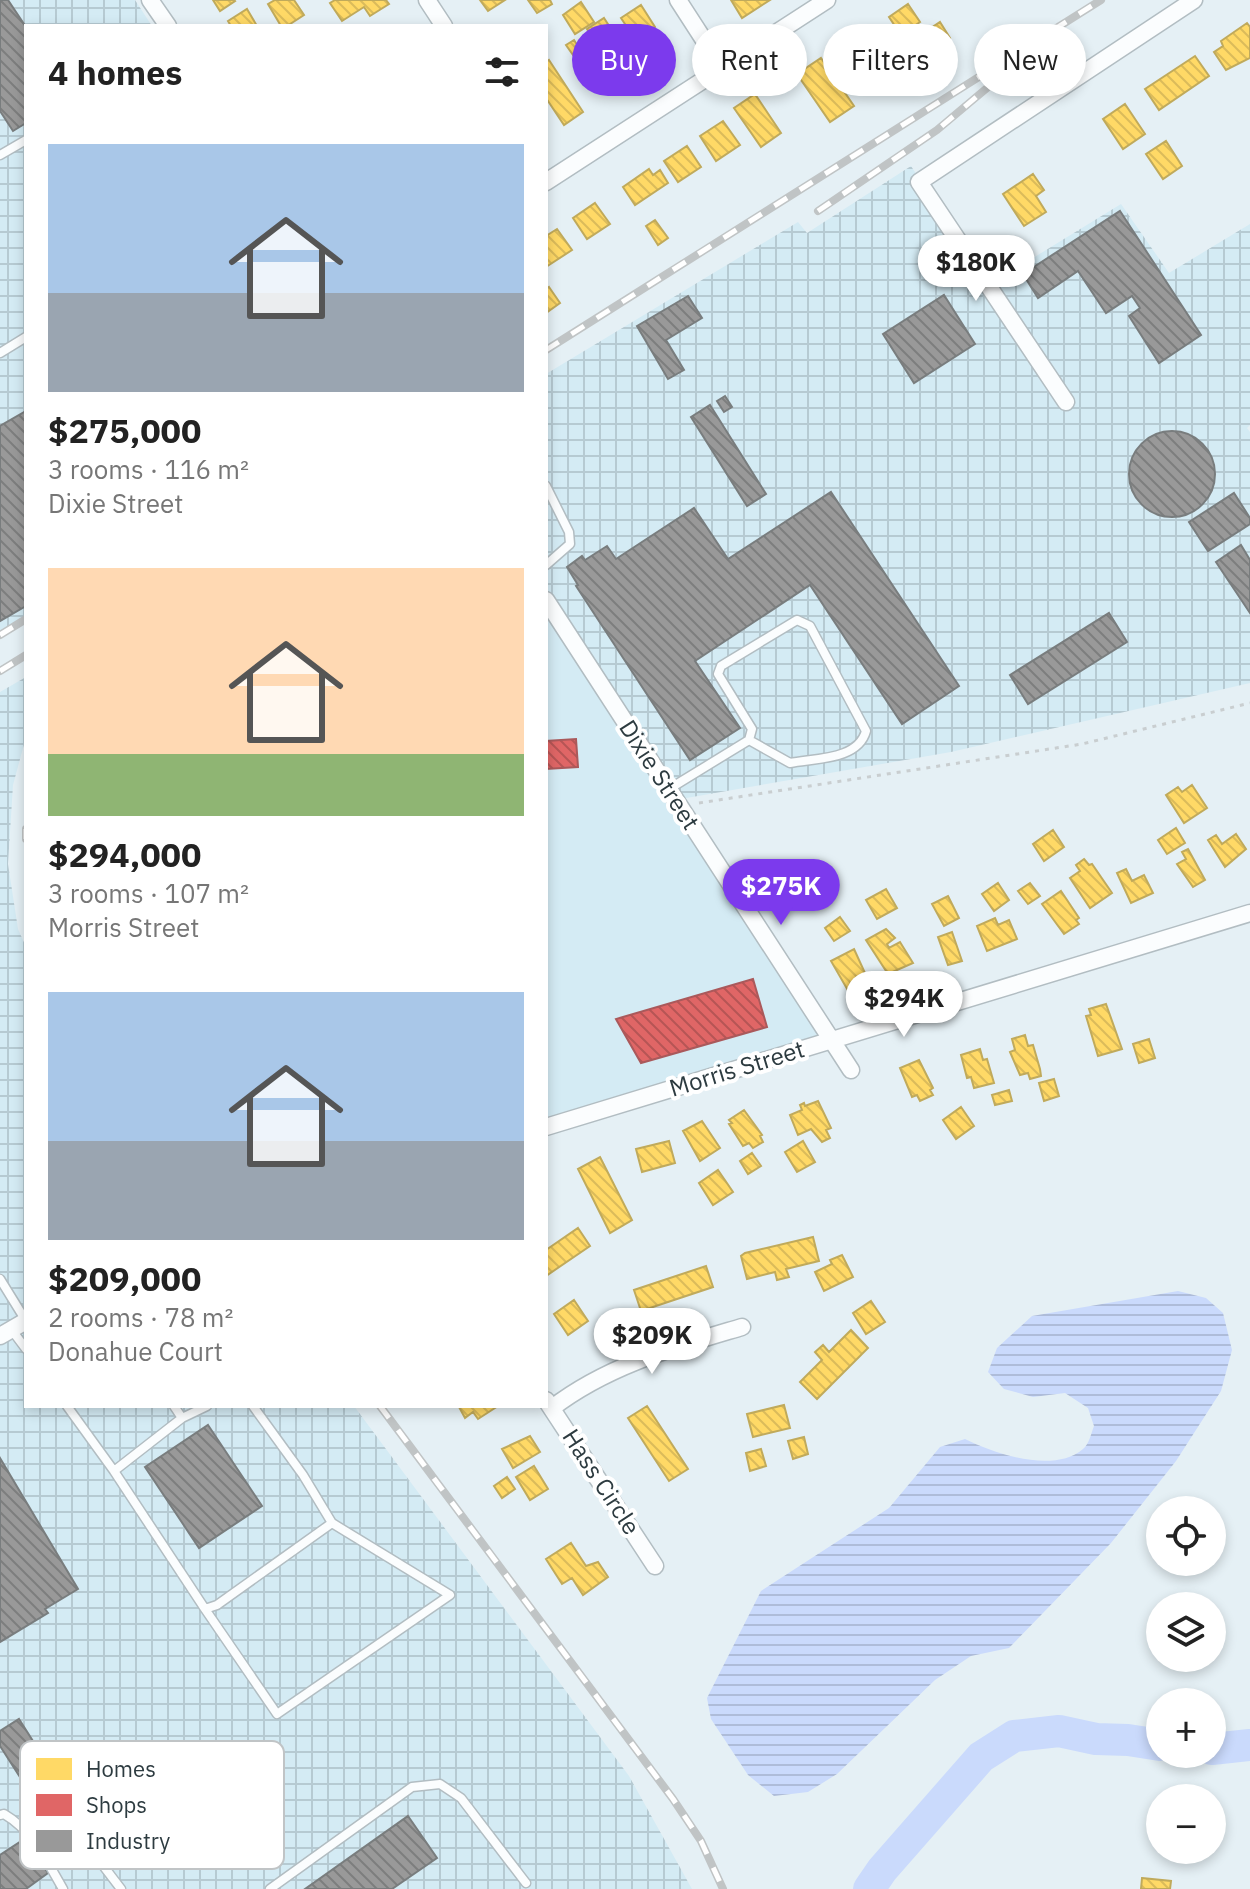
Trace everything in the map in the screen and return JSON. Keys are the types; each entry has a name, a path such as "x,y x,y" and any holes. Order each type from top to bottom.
{"street":[{"path":"150,0 167,24"},
{"path":"427,0 443,24"},
{"path":"678,0 694,24"},
{"path":"790,24 827,0"},
{"path":"1066,402 919,182 1194,0"},
{"path":"548,181 692,87"},
{"name":"Dixie Street","path":"548,603 851,1070"},
{"name":"Morris Street","path":"548,1126 1250,913"},
{"path":"549,1404 626,1364 742,1327"},
{"name":"Hass Circle","path":"549,1404 655,1566"}],"lane":[{"path":"0,155 24,141"},
{"path":"0,353 24,338"},
{"path":"548,490 569,532 570,544 548,563"},
{"path":"669,790 749,740 752,729 718,674 721,666 797,620 810,626 866,731 864,740 853,751 790,763 749,740"},
{"path":"0,1279 16,1327"},
{"path":"68,1408 277,1714 450,1595 332,1523 303,1475 254,1408"},
{"path":"175,1408 182,1418"},
{"path":"114,1471 182,1418 203,1408"},
{"path":"205,1609 217,1605 332,1523"},
{"path":"270,1889 412,1787 440,1784 461,1798 526,1883"},
{"path":"0,1815 4,1814 20,1825"},
{"path":"51,1869 63,1889"},
{"path":"106,1869 121,1889"}],"path":[{"path":"679,806 1082,744 1250,703"}],"shaded area":[{"path":"0,0 135,0 151,24 24,24 24,619 0,633"},
{"path":"911,166 989,285 1121,204 1169,273 1250,224 1250,425 1247,428 1250,432 1250,683 951,752 675,800 548,603 548,373 798,222 807,233"},
{"path":"548,603 831,1041 548,1126"},
{"path":"24,678 24,744 13,785 8,864 18,929 24,942 24,1408 355,1408 629,1776 692,1889 0,1889 0,692"}],"water":[{"path":"1178,1291 1206,1298 1223,1313 1232,1350 1221,1391 1176,1461 1111,1543 1009,1648 971,1656 935,1680 837,1774 808,1792 774,1796 748,1775 711,1719 707,1698 761,1591 889,1508 940,1447 965,1439 1008,1455 1041,1461 1071,1456 1088,1442 1094,1426 1088,1408 1065,1393 1033,1397 1004,1389 988,1372 997,1348 1032,1316"}],"building: Homes":[{"path":"213,0 234,0 235,1 220,11"},
{"path":"275,0 294,0 304,15 290,24 280,24 268,4"},
{"path":"335,0 386,0 389,4 370,16 364,7 342,21 330,3"},
{"path":"480,0 505,0 488,11"},
{"path":"528,0 550,0 552,4 537,13"},
{"path":"731,0 770,0 742,18"},
{"path":"581,2 594,22 572,24 572,29 563,15"},
{"path":"908,4 920,22 894,24 889,17"},
{"path":"641,5 653,24 625,24 621,18"},
{"path":"247,9 256,24 230,24 228,21"},
{"path":"1247,23 1250,27 1250,58 1226,70 1214,52 1223,46 1221,41"},
{"path":"1195,56 1209,76 1159,110 1145,89"},
{"path":"821,58 823,96 847,96 854,106 830,122 807,89 807,67"},
{"path":"549,60 583,112 564,125 548,101"},
{"path":"756,96 781,133 761,147 734,108"},
{"path":"1125,104 1145,134 1123,149 1103,119"},
{"path":"723,121 740,145 716,161 700,136"},
{"path":"1166,141 1182,166 1163,179 1146,154"},
{"path":"687,146 701,167 678,182 664,161"},
{"path":"649,169 653,175 660,170 668,183 635,205 623,187"},
{"path":"1033,174 1044,190 1036,196 1046,212 1024,226 1003,194"},
{"path":"595,203 610,224 587,239 573,218"},
{"path":"655,220 668,238 658,245 646,226"},
{"path":"557,229 572,250 548,266 548,235"},
{"path":"548,288 560,303 548,312"},
{"path":"1192,785 1207,808 1184,823 1166,795 1178,787 1182,792"},
{"path":"1176,828 1185,843 1167,854 1158,840"},
{"path":"1053,830 1064,847 1044,861 1033,844"},
{"path":"1236,834 1246,849 1225,867 1208,840 1216,835 1222,844"},
{"path":"1188,849 1205,880 1193,887 1177,864 1186,859 1182,852"},
{"path":"1084,859 1089,865 1092,864 1112,893 1090,908 1070,878 1080,871 1076,865"},
{"path":"1126,869 1132,881 1144,875 1153,893 1131,903 1117,873"},
{"path":"998,883 1009,900 994,911 982,894"},
{"path":"1030,883 1040,896 1028,904 1018,891"},
{"path":"886,889 897,908 877,919 866,900"},
{"path":"1061,891 1079,918 1076,920 1079,924 1064,934 1042,904"},
{"path":"948,896 959,918 944,926 932,904"},
{"path":"840,917 850,931 834,941 825,928"},
{"path":"995,918 998,925 1009,920 1017,939 987,951 977,926"},
{"path":"886,929 895,938 887,944 889,948 900,942 913,963 888,974 866,940"},
{"path":"952,932 962,961 948,965 938,937"},
{"path":"854,949 870,984 850,994 831,961"},
{"path":"1106,1004 1122,1049 1098,1056 1086,1016 1091,1015 1089,1009"},
{"path":"1025,1035 1028,1046 1033,1045 1041,1076 1030,1079 1028,1073 1020,1075 1010,1052 1015,1050 1012,1039"},
{"path":"1149,1039 1155,1058 1139,1063 1133,1044"},
{"path":"980,1049 983,1060 987,1059 994,1083 974,1088 971,1077 967,1078 961,1055"},
{"path":"919,1060 933,1088 930,1090 933,1095 920,1101 917,1095 912,1097 900,1068"},
{"path":"1054,1079 1059,1096 1044,1101 1039,1083"},
{"path":"1009,1090 1012,1101 995,1105 992,1095"},
{"path":"818,1101 831,1128 826,1130 830,1138 822,1142 811,1129 798,1135 790,1115 802,1110 800,1105 804,1103 805,1106"},
{"path":"961,1107 974,1126 956,1139 943,1120"},
{"path":"744,1110 762,1135 763,1142 753,1148 749,1143 743,1146 729,1124 732,1123 729,1120"},
{"path":"702,1121 720,1148 700,1161 683,1131"},
{"path":"669,1141 675,1163 642,1172 636,1149"},
{"path":"803,1141 815,1162 797,1172 785,1152"},
{"path":"752,1153 761,1166 748,1174 740,1161"},
{"path":"600,1157 632,1220 610,1233 578,1169"},
{"path":"718,1170 733,1192 713,1205 699,1183"},
{"path":"578,1228 590,1246 548,1275 548,1249"},
{"path":"813,1237 819,1261 786,1269 789,1277 777,1280 775,1272 747,1279 741,1256 745,1253"},
{"path":"842,1255 853,1277 824,1291 815,1272"},
{"path":"706,1266 713,1287 641,1311 634,1290"},
{"path":"574,1300 588,1321 568,1335 554,1314"},
{"path":"871,1301 885,1322 866,1334 853,1313"},
{"path":"851,1330 868,1348 817,1399 800,1382 822,1360 815,1352 823,1345 829,1352"},
{"path":"784,1405 790,1428 753,1437 747,1414"},
{"path":"647,1406 688,1469 669,1481 628,1418"},
{"path":"460,1408 495,1408 478,1419 473,1412 465,1418"},
{"path":"530,1436 540,1452 513,1468 502,1449"},
{"path":"804,1437 808,1454 793,1459 788,1441"},
{"path":"761,1449 766,1466 750,1471 746,1453"},
{"path":"534,1466 548,1489 530,1500 516,1477"},
{"path":"507,1477 515,1489 502,1498 494,1486"},
{"path":"571,1543 586,1566 598,1562 608,1577 583,1595 572,1578 562,1584 546,1559"},
{"path":"1142,1878 1171,1881 1170,1889 1141,1889"}],"building: Shops":[{"path":"576,739 578,767 548,769 548,741"},
{"path":"753,979 767,1027 641,1063 616,1019"}],"building: Industry":[{"path":"0,0 8,0 24,24 24,124 13,131 0,111"},
{"path":"1120,211 1201,335 1159,363 1129,316 1140,308 1132,296 1106,313 1078,271 1038,298 1023,274"},
{"path":"944,295 975,344 914,383 883,334"},
{"path":"688,296 702,318 666,340 684,370 668,379 637,326"},
{"path":"725,396 732,407 724,412 717,401"},
{"path":"710,405 766,494 747,506 691,417"},
{"path":"24,412 24,607 0,621 0,426"},
{"path":"1172,431 1188,435 1202,444 1211,458 1215,474 1211,490 1202,504 1188,513 1172,517 1156,513 1142,504 1133,490 1129,474 1133,458 1142,444 1156,435"},
{"path":"831,492 959,686 902,724 810,585 695,661 740,728 690,760 576,586 567,567 582,556 585,560 607,546 616,559 694,508 728,559"},
{"path":"1234,493 1250,518 1250,524 1208,551 1189,522"},
{"path":"1241,545 1250,560 1250,613 1216,562"},
{"path":"1109,613 1127,642 1028,704 1010,675"},
{"path":"208,1425 262,1506 199,1548 145,1467"},
{"path":"0,1458 78,1589 45,1609 48,1613 0,1642"},
{"path":"19,1719 33,1741 20,1741 20,1777 0,1746 0,1731"},
{"path":"408,1816 437,1858 392,1889 305,1889"},
{"path":"20,1842 20,1869 45,1869 48,1873 26,1889 0,1889 0,1855"}],"waterway":[{"path":"869,1889 981,1757 1014,1736 1059,1731 1096,1739 1146,1743"},
{"path":"1226,1748 1250,1745"}],"railway":[{"path":"548,349 1101,0"},
{"path":"818,211 937,130 977,96"},
{"path":"0,635 24,620"},
{"path":"0,671 24,656"},
{"path":"381,1408 673,1799 701,1841 723,1889"}]}
